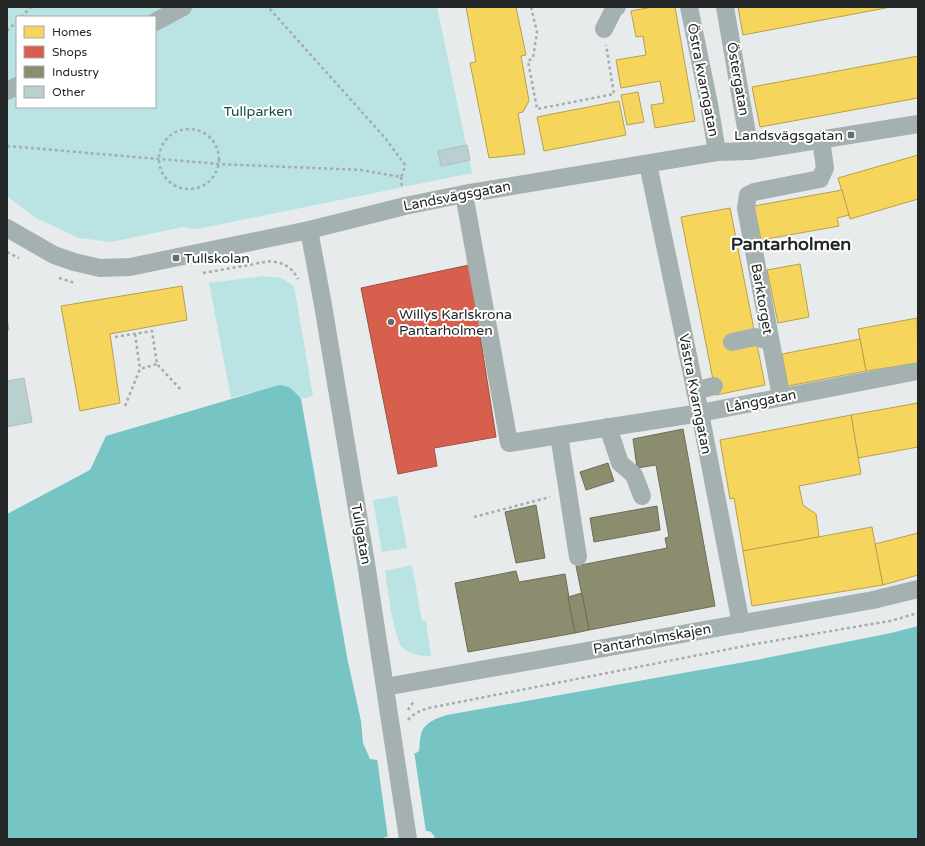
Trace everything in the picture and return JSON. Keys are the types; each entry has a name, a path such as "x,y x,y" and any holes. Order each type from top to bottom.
{"street":[{"path":"156,21 183,7"},
{"path":"604,29 615,7 617,7"},
{"name":"Östra kvarngatan","path":"689,7 709,104 717,152"},
{"name":"Östergatan","path":"725,7 750,151"},
{"name":"Landsvägsgatan","path":"7,228 54,255 74,262 100,268 130,267 309,230 405,206 464,194 717,152 750,151 918,124"},
{"name":"Barktorget","path":"781,397 746,208 748,195 754,192 820,179 826,168 821,140"},
{"name":"Västra Kvarngatan","path":"648,164 700,413 741,624"},
{"name":"Långgatan","path":"464,194 509,443 700,413 918,371"},
{"name":"Tullgatan","path":"309,230 323,304 395,746 408,839"},
{"path":"732,342 755,337 770,341"},
{"path":"695,391 714,386"},
{"path":"608,427 620,463 634,475 642,496"},
{"path":"559,435 578,557"},
{"name":"Pantarholmskajen","path":"385,687 873,600 918,589"}],"path":[{"path":"22,16 31,7"},
{"path":"7,146 218,164 361,170 401,177 404,173 405,165 386,139 268,7"},
{"path":"531,7 537,32 533,58 528,61 537,109 614,94 604,29"},
{"path":"7,31 16,22"},
{"path":"186,129 196,129 206,133 215,142 219,152 218,164 214,177 206,184 194,189 184,189 167,180 163,173 159,158 163,143 170,135 186,129"},
{"path":"7,252 23,261"},
{"path":"201,273 271,261 284,264 293,271 299,280"},
{"path":"55,277 68,282 81,284"},
{"path":"115,337 152,331 157,364 182,391"},
{"path":"125,406 140,369 134,334"},
{"path":"140,369 157,364"},
{"path":"474,517 525,503 544,500 558,495 568,495"},
{"path":"407,722 416,713 428,708 755,644 890,621 918,613"}],"green space":[{"name":"Tullparken","path":"7,7 437,7 472,173 197,229 183,227 111,242 79,238 34,217 7,196"},
{"path":"263,276 281,278 294,286 313,396 301,399 296,392 279,385 231,398 209,283"},
{"path":"397,496 407,548 382,552 373,500"},
{"path":"412,565 422,621 426,621 431,656 423,656 408,652 402,647 396,634 385,571"}],"water":[{"path":"279,385 292,389 301,399 348,662 361,721 363,743 370,759 377,760 416,753 419,751 420,737 424,727 435,719 447,715 756,660 891,633 918,626 918,839 436,839 431,832 413,831 399,833 381,839 7,839 7,514 90,470 106,436"}],"pier":[{"path":"414,751 426,832 388,838 377,758"}],"building: Homes":[{"path":"466,7 516,7 526,55 521,56 529,101 523,112 518,113 525,154 489,158 470,63 476,62"},
{"path":"652,7 675,7 695,121 655,128 651,105 664,103 660,81 621,88 616,60 646,55 643,36 636,37 631,11"},
{"path":"738,7 891,7 743,35"},
{"path":"918,56 918,98 760,127 752,87"},
{"path":"638,92 644,122 627,125 621,95"},
{"path":"619,101 626,135 544,151 537,117"},
{"path":"918,155 918,199 850,219 838,178"},
{"path":"842,190 849,215 837,218 839,226 761,240 754,206"},
{"path":"730,208 765,385 716,395 681,217"},
{"path":"800,264 809,317 778,323 767,270"},
{"path":"182,286 187,320 110,334 120,403 80,411 61,306"},
{"path":"917,318 918,363 866,371 858,329"},
{"path":"860,339 866,371 788,386 782,354"},
{"path":"918,403 918,447 858,458 851,415"},
{"path":"851,415 861,474 799,486 803,505 816,514 819,537 743,551 734,498 730,499 720,440"},
{"path":"872,527 883,585 752,606 743,551"},
{"path":"918,533 918,575 883,585 875,544"}],"building: Shops":[{"path":"469,265 496,437 434,448 437,466 398,474 361,288"}],"building: Industry":[{"path":"683,429 715,606 589,630 576,566 667,548 665,538 669,537 656,465 637,468 633,439"},
{"path":"608,463 614,481 586,490 580,472"},
{"path":"536,505 545,558 516,563 505,512"},
{"path":"657,506 660,530 594,542 590,518"},
{"path":"516,571 519,582 565,574 575,633 468,652 455,583"},
{"path":"582,593 589,630 575,633 568,597"}],"building: Other":[{"path":"467,145 470,160 441,166 438,151"},
{"path":"7,318 9,330 7,331"},
{"path":"24,378 32,422 7,427 7,381"}],"place":[{"name":"Landsvägsgatan","path":"851,135"},
{"name":"Tullskolan","path":"176,258"},
{"name":"Willys Karlskrona Pantarholmen","path":"391,322"}],"district":[{"name":"Pantarholmen","path":"791,244"}]}
